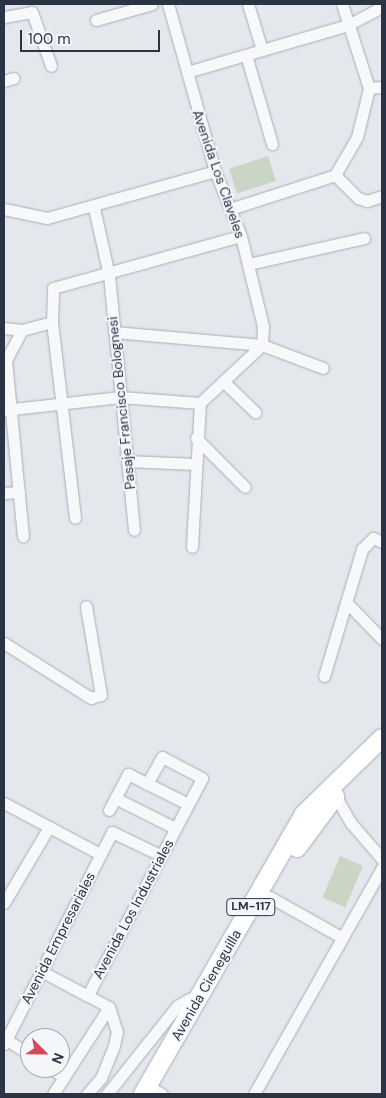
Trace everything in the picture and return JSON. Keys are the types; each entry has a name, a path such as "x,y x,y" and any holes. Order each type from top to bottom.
{"main road":[{"name":"Avenida Cieneguilla","path":"154,1092 332,791 382,738"},
{"name":"Avenida Cieneguilla","path":"154,1092 196,1002 304,814 382,753"}],"street":[{"path":"96,20 152,4"},
{"name":"Avenida Los Claveles","path":"168,4 215,171 241,236 249,264 262,314 262,345"},
{"path":"248,4 262,50"},
{"path":"230,209 335,175 357,137 369,88 342,4"},
{"path":"187,72 348,25 382,7"},
{"path":"4,17 32,12 51,66"},
{"path":"246,55 272,144"},
{"path":"369,88 382,87"},
{"path":"4,209 47,218 94,208 215,171"},
{"path":"335,175 358,198 367,201 382,196"},
{"name":"Pasaje Francisco Bolognesi","path":"94,208 109,275 134,530"},
{"path":"75,518 64,404 52,322 53,288 109,275 241,236"},
{"path":"249,264 364,238"},
{"path":"4,328 22,330 52,322"},
{"path":"22,330 6,360 7,409 24,536"},
{"path":"114,332 262,345 323,368"},
{"path":"192,547 196,438 200,402 262,345"},
{"path":"223,381 255,412"},
{"path":"7,409 120,397 200,402"},
{"path":"196,438 245,487"},
{"path":"128,461 195,464"},
{"path":"4,493 18,492"},
{"path":"324,676 362,549 380,540"},
{"path":"346,602 382,639"},
{"path":"4,643 91,698 101,695 86,606"},
{"name":"Avenida Los Industriales","path":"109,1007 88,996 160,855 202,778 162,757 147,784"},
{"path":"108,810 128,774 188,804"},
{"path":"332,791 382,859"},
{"path":"115,798 175,828"},
{"path":"4,803 100,854"},
{"path":"4,903 49,827"},
{"name":"Avenida Empresariales","path":"5,1040 112,832 160,855"},
{"path":"254,1094 341,937 382,868"},
{"path":"270,897 341,937"},
{"path":"41,971 88,996"},
{"path":"107,1094 177,1006 189,999 196,1002"},
{"path":"70,1068 109,1007"},
{"path":"88,1094 101,1078 114,1045 117,1032 109,1007"},
{"path":"5,1040 20,1049"},
{"path":"53,1094 63,1078"}],"green space":[{"path":"268,156 276,181 237,193 229,169"},
{"path":"340,856 363,866 345,907 322,897"}]}
